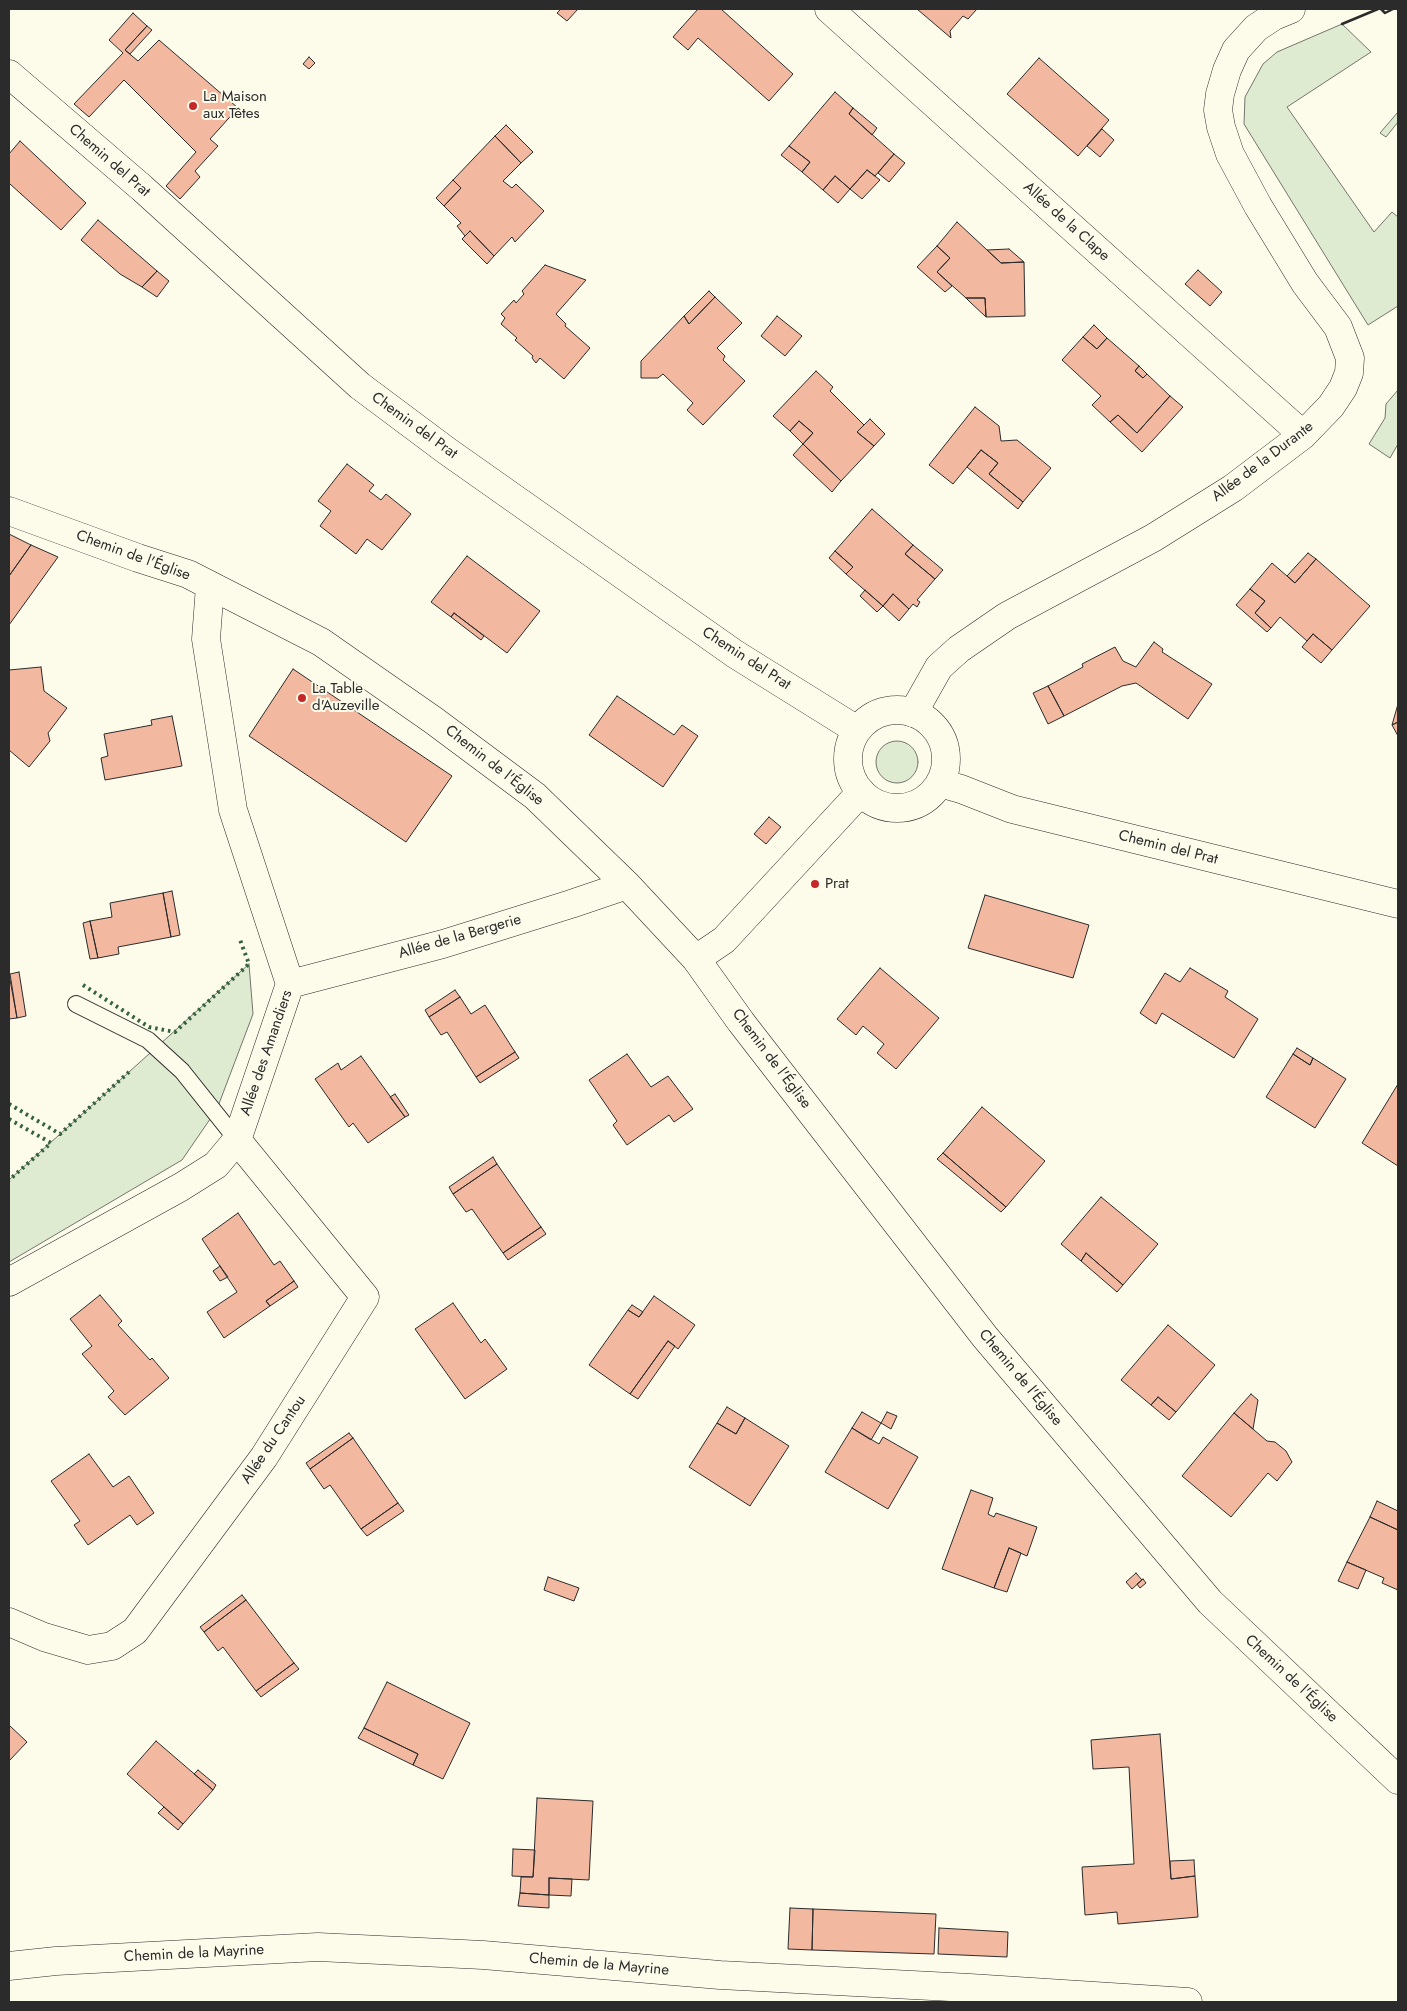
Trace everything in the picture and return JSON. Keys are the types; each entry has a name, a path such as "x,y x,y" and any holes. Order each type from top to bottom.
{"street":[{"name":"Allée de la Clape","path":"829,9 1303,435"},
{"name":"Allée de la Durante","path":"914,713 939,668 959,649 1007,616 1153,538 1233,488 1303,435 1331,406 1343,388 1349,373 1350,358 1338,327 1305,283 1258,206 1235,163 1221,127 1218,110 1220,94 1227,70 1236,50 1256,28 1274,16 1291,9"},
{"name":"Chemin del Prat","path":"9,74 142,188 360,386 447,451 735,654 858,730"},
{"name":"Chemin de l'Église","path":"9,511 138,558 188,574 321,642 433,720 535,796 627,885 696,959 748,1030 985,1337 1210,1602 1398,1780"},
{"name":"Allée des Amandiers","path":"9,1282 181,1187 216,1165 237,1140 290,984 233,810 206,639 210,586"},
{"path":"889,710 906,710 914,713 922,716 940,734 946,750 946,767 935,791 922,801 906,807 889,807 873,801 862,792 853,779 848,762 850,746 858,730 873,716 889,710"},
{"name":"Chemin del Prat","path":"940,783 1012,809 1398,904"},
{"path":"696,959 724,940 862,792"},
{"name":"Allée de la Bergerie","path":"290,984 443,944 627,885"},
{"name":"Allée du Cantou","path":"9,1622 44,1637 88,1650 112,1646 135,1631 264,1457 365,1297 237,1140"},
{"name":"Chemin de la Mayrine","path":"9,1966 56,1961 318,1947 483,1955 720,1976 970,1988 1188,2002"}],"lane":[{"path":"76,1004 148,1040 182,1071 237,1140"}],"green space":[{"path":"1342,24 1371,52 1287,107 1374,232 1392,212 1398,217 1398,306 1368,325 1244,124 1245,97 1263,64 1277,52"},
{"path":"1398,112 1398,122 1386,137 1380,133"},
{"path":"1398,390 1398,444 1390,458 1369,444 1385,418 1386,404"},
{"path":"893,741 901,741 912,747 918,762 912,777 901,783 893,783 882,777 876,766 876,758 882,747"},
{"path":"249,964 253,1014 217,1109 182,1160 9,1262 9,1180"}],"building":[{"path":"561,9 578,9 567,21 557,13"},
{"path":"698,9 721,9 793,74 769,101 698,38 688,50 673,37"},
{"path":"917,9 977,9 968,19 963,16 950,31 951,38"},
{"name":"La Maison aux Têtes","path":"133,13 147,26 125,50 138,61 159,40 238,108 210,139 218,146 195,171 200,177 180,199 166,186 196,152 124,80 89,117 74,104 123,53 109,40"},
{"path":"147,26 152,30 130,54 125,50"},
{"path":"309,57 315,63 309,69 303,64"},
{"path":"1039,58 1109,120 1078,156 1007,94"},
{"path":"835,92 853,108 849,114 894,154 875,176 867,170 850,189 835,176 823,190 802,172 810,162 789,146"},
{"path":"853,108 877,128 872,135 849,114"},
{"path":"506,125 533,152 521,163 495,136"},
{"path":"1102,129 1114,140 1100,157 1087,146"},
{"path":"495,136 521,163 503,181 512,188 516,184 544,211 515,242 512,237 494,256 470,231 465,236 457,226 461,223 444,206 461,188 453,180"},
{"path":"20,141 86,203 61,230 9,185 9,154"},
{"path":"789,146 810,162 802,172 781,155"},
{"path":"894,154 905,163 889,182 878,173"},
{"path":"867,170 880,180 862,199 850,189"},
{"path":"835,176 850,189 838,203 823,190"},
{"path":"453,180 461,188 444,206 436,198"},
{"path":"98,220 157,271 142,287 120,274 81,240"},
{"path":"957,222 1001,263 1024,262 1025,316 986,317 985,298 966,298 937,272 950,258 937,246"},
{"path":"470,231 494,256 487,264 462,239"},
{"path":"937,246 950,258 937,272 952,286 945,292 917,267"},
{"path":"1009,249 1024,262 1001,263 987,250"},
{"path":"545,265 586,280 556,314 566,324 565,326 590,348 564,379 540,358 536,363 532,358 533,356 515,340 517,338 501,324 505,318 501,314 514,300 516,303 524,294 522,291"},
{"path":"1198,270 1222,292 1210,306 1185,284"},
{"path":"157,271 169,281 157,297 142,287"},
{"path":"709,291 715,297 689,324 684,316"},
{"path":"715,297 742,323 717,348 725,356 723,360 745,381 703,425 687,410 693,403 663,374 658,378 641,378 641,361 684,316 689,324"},
{"path":"966,298 985,298 986,317 970,302"},
{"path":"777,316 802,336 785,356 761,336"},
{"path":"1094,325 1107,338 1097,349 1083,337"},
{"path":"1083,337 1097,349 1107,338 1139,366 1135,371 1143,378 1147,374 1170,396 1137,433 1118,415 1110,422 1092,405 1101,396 1062,360"},
{"path":"1139,366 1147,374 1143,378 1135,371"},
{"path":"816,371 833,387 830,391 864,425 857,432 874,446 841,481 803,444 813,433 799,421 790,431 773,416"},
{"path":"1170,396 1183,407 1142,452 1110,422 1118,415 1137,433"},
{"path":"975,407 999,426 1001,441 1017,440 1051,468 1023,502 989,474 998,463 981,450 953,484 929,465"},
{"path":"870,419 885,434 874,446 857,432"},
{"path":"799,421 813,433 803,444 790,431"},
{"path":"803,444 841,481 832,492 793,455"},
{"path":"981,450 998,463 989,474 1023,502 1018,509 967,467"},
{"path":"347,464 374,485 369,491 381,500 386,494 411,514 382,550 367,539 356,554 320,526 331,511 318,501"},
{"path":"872,509 913,545 905,554 935,579 917,600 920,602 917,607 913,604 909,609 893,594 883,606 846,574 853,567 835,551"},
{"path":"9,534 31,545 9,576"},
{"path":"31,545 58,557 9,625 9,576"},
{"path":"913,545 943,570 935,579 905,554"},
{"path":"835,551 853,567 846,574 829,558"},
{"path":"1308,553 1316,559 1295,583 1287,576"},
{"path":"467,556 540,611 507,653 454,613 451,617 431,602"},
{"path":"1316,559 1370,606 1332,650 1313,634 1307,641 1280,617 1271,628 1255,613 1265,601 1250,589 1272,563 1295,583"},
{"path":"1250,589 1265,601 1255,613 1271,628 1267,632 1236,605"},
{"path":"865,590 883,606 877,612 860,596"},
{"path":"893,594 909,609 899,621 883,606"},
{"path":"454,613 484,636 481,640 451,617"},
{"path":"1313,634 1332,650 1321,663 1302,647"},
{"path":"1154,642 1163,649 1162,652 1212,684 1188,719 1136,683 1122,686 1064,716 1048,686 1083,667 1082,664 1115,647 1123,661 1136,667"},
{"path":"41,667 44,691 67,708 48,733 50,741 29,767 9,750 9,670"},
{"path":"293,669 452,776 406,842 249,736"},
{"path":"1048,686 1064,716 1048,724 1033,693"},
{"path":"617,696 674,735 682,725 698,736 663,787 589,735"},
{"path":"1398,704 1398,722 1392,725"},
{"path":"172,716 182,766 105,780 101,758 108,756 104,734 152,725 151,720"},
{"path":"1398,722 1398,736 1392,725"},
{"path":"769,817 781,827 766,844 754,834"},
{"path":"172,891 180,935 171,937 163,893"},
{"path":"163,893 171,937 118,947 119,954 98,958 90,921 112,917 110,903"},
{"path":"985,895 1089,925 1073,978 968,948"},
{"path":"90,921 98,958 90,959 83,923"},
{"path":"880,968 939,1018 896,1069 877,1053 884,1044 863,1026 856,1035 837,1019"},
{"path":"1190,968 1228,991 1225,997 1258,1019 1234,1058 1162,1013 1156,1024 1140,1013 1165,973 1180,982"},
{"path":"19,972 26,1016 17,1018 10,974"},
{"path":"9,974 17,1018 9,1019"},
{"path":"455,990 460,997 429,1017 425,1010"},
{"path":"460,997 471,1014 485,1005 515,1052 476,1077 447,1032 441,1035 429,1017"},
{"path":"1297,1048 1313,1058 1310,1065 1293,1054"},
{"path":"515,1052 519,1058 480,1083 476,1077"},
{"path":"627,1054 651,1087 668,1076 693,1109 674,1122 669,1115 627,1145 613,1125 617,1121 589,1080"},
{"path":"1293,1054 1310,1065 1313,1058 1346,1079 1315,1128 1266,1097"},
{"path":"361,1056 405,1117 368,1143 353,1123 349,1127 315,1079 338,1063 341,1070"},
{"path":"1398,1084 1398,1166 1362,1143"},
{"path":"395,1094 409,1115 405,1117 390,1097"},
{"path":"982,1107 1045,1161 1006,1207 943,1153"},
{"path":"943,1153 1006,1207 1001,1212 937,1159"},
{"path":"493,1157 497,1164 453,1194 449,1187"},
{"path":"497,1164 541,1227 503,1253 472,1209 466,1212 453,1194"},
{"path":"1101,1197 1158,1244 1123,1285 1086,1253 1081,1261 1061,1244"},
{"path":"238,1213 274,1265 280,1261 294,1281 266,1301 270,1306 224,1338 207,1312 237,1292 202,1239"},
{"path":"541,1227 546,1234 508,1260 503,1253"},
{"path":"1086,1253 1123,1285 1117,1292 1081,1261"},
{"path":"220,1266 228,1277 220,1281 213,1271"},
{"path":"294,1281 298,1287 270,1306 266,1301"},
{"path":"100,1295 122,1321 118,1325 150,1360 152,1358 169,1378 125,1415 108,1397 114,1391 82,1354 92,1346 70,1319"},
{"path":"654,1296 695,1325 678,1349 668,1341 630,1394 589,1365 628,1310 639,1317"},
{"path":"453,1303 481,1343 485,1339 507,1369 465,1399 415,1329"},
{"path":"632,1305 643,1312 639,1317 628,1310"},
{"path":"1168,1325 1215,1365 1176,1412 1158,1397 1151,1405 1121,1380"},
{"path":"668,1341 675,1346 638,1399 630,1394"},
{"path":"1251,1394 1258,1400 1253,1429 1234,1413"},
{"path":"1158,1397 1176,1412 1169,1420 1151,1405"},
{"path":"727,1407 745,1418 736,1434 717,1423"},
{"path":"862,1412 881,1423 871,1440 852,1428"},
{"path":"887,1412 897,1416 891,1429 881,1423"},
{"path":"1234,1413 1267,1441 1275,1442 1286,1451 1292,1462 1277,1481 1268,1473 1231,1517 1182,1476"},
{"path":"745,1418 789,1446 750,1506 689,1467 717,1423 736,1434"},
{"path":"852,1428 879,1444 883,1437 918,1457 888,1509 825,1472"},
{"path":"349,1433 353,1438 310,1469 306,1463"},
{"path":"353,1438 398,1503 361,1529 330,1485 324,1489 310,1469"},
{"path":"89,1454 113,1487 129,1476 154,1513 137,1525 130,1515 88,1545 74,1525 80,1521 51,1481"},
{"path":"971,1490 993,1498 988,1514 994,1517 996,1513 1037,1527 1027,1556 1009,1548 994,1588 942,1569"},
{"path":"1377,1501 1398,1511 1398,1530 1370,1517"},
{"path":"398,1503 404,1511 367,1536 361,1529"},
{"path":"1370,1517 1398,1530 1398,1590 1382,1583 1384,1578 1347,1562"},
{"path":"1009,1548 1021,1553 1007,1592 994,1588"},
{"path":"1347,1562 1366,1570 1358,1589 1338,1581"},
{"path":"1136,1573 1142,1580 1132,1589 1126,1582"},
{"path":"548,1577 579,1588 574,1601 544,1590"},
{"path":"1143,1579 1146,1583 1140,1588 1137,1584"},
{"path":"242,1595 246,1600 204,1632 200,1627"},
{"path":"246,1600 294,1663 256,1691 223,1647 218,1651 204,1632"},
{"path":"294,1663 299,1669 261,1697 256,1691"},
{"path":"387,1682 470,1723 443,1779 413,1765 418,1754 364,1728"},
{"path":"9,1725 27,1742 9,1761"},
{"path":"364,1728 418,1754 413,1765 358,1738"},
{"path":"1160,1734 1171,1879 1195,1876 1198,1917 1118,1924 1117,1912 1085,1915 1082,1867 1134,1864 1129,1767 1093,1769 1091,1740"},
{"path":"156,1741 213,1790 183,1824 127,1774"},
{"path":"198,1770 216,1785 213,1790 194,1774"},
{"path":"537,1798 593,1801 589,1880 549,1878 549,1895 520,1893 521,1877 533,1877"},
{"path":"164,1807 183,1824 178,1830 158,1813"},
{"path":"513,1849 535,1850 533,1877 512,1876"},
{"path":"1194,1860 1195,1876 1171,1879 1170,1861"},
{"path":"549,1878 572,1879 571,1896 549,1895"},
{"path":"520,1893 549,1895 549,1908 518,1906"},
{"path":"790,1908 813,1909 812,1950 788,1949"},
{"path":"813,1909 936,1914 934,1954 812,1950"},
{"path":"939,1928 1008,1932 1007,1957 938,1954"}],"hedge":[{"path":"83,985 149,1027 175,1032 249,964 239,937"},
{"path":"9,1104 60,1134 129,1072"},
{"path":"9,1119 51,1143 9,1180"}],"wall":[{"path":"1342,24 1378,9"},
{"path":"1381,9 1385,13 1393,9"}],"place":[{"name":"La Maison aux Têtes","path":"193,106"},
{"name":"La Table d'Auzeville","path":"302,698"},
{"name":"Prat","path":"815,884"}]}
